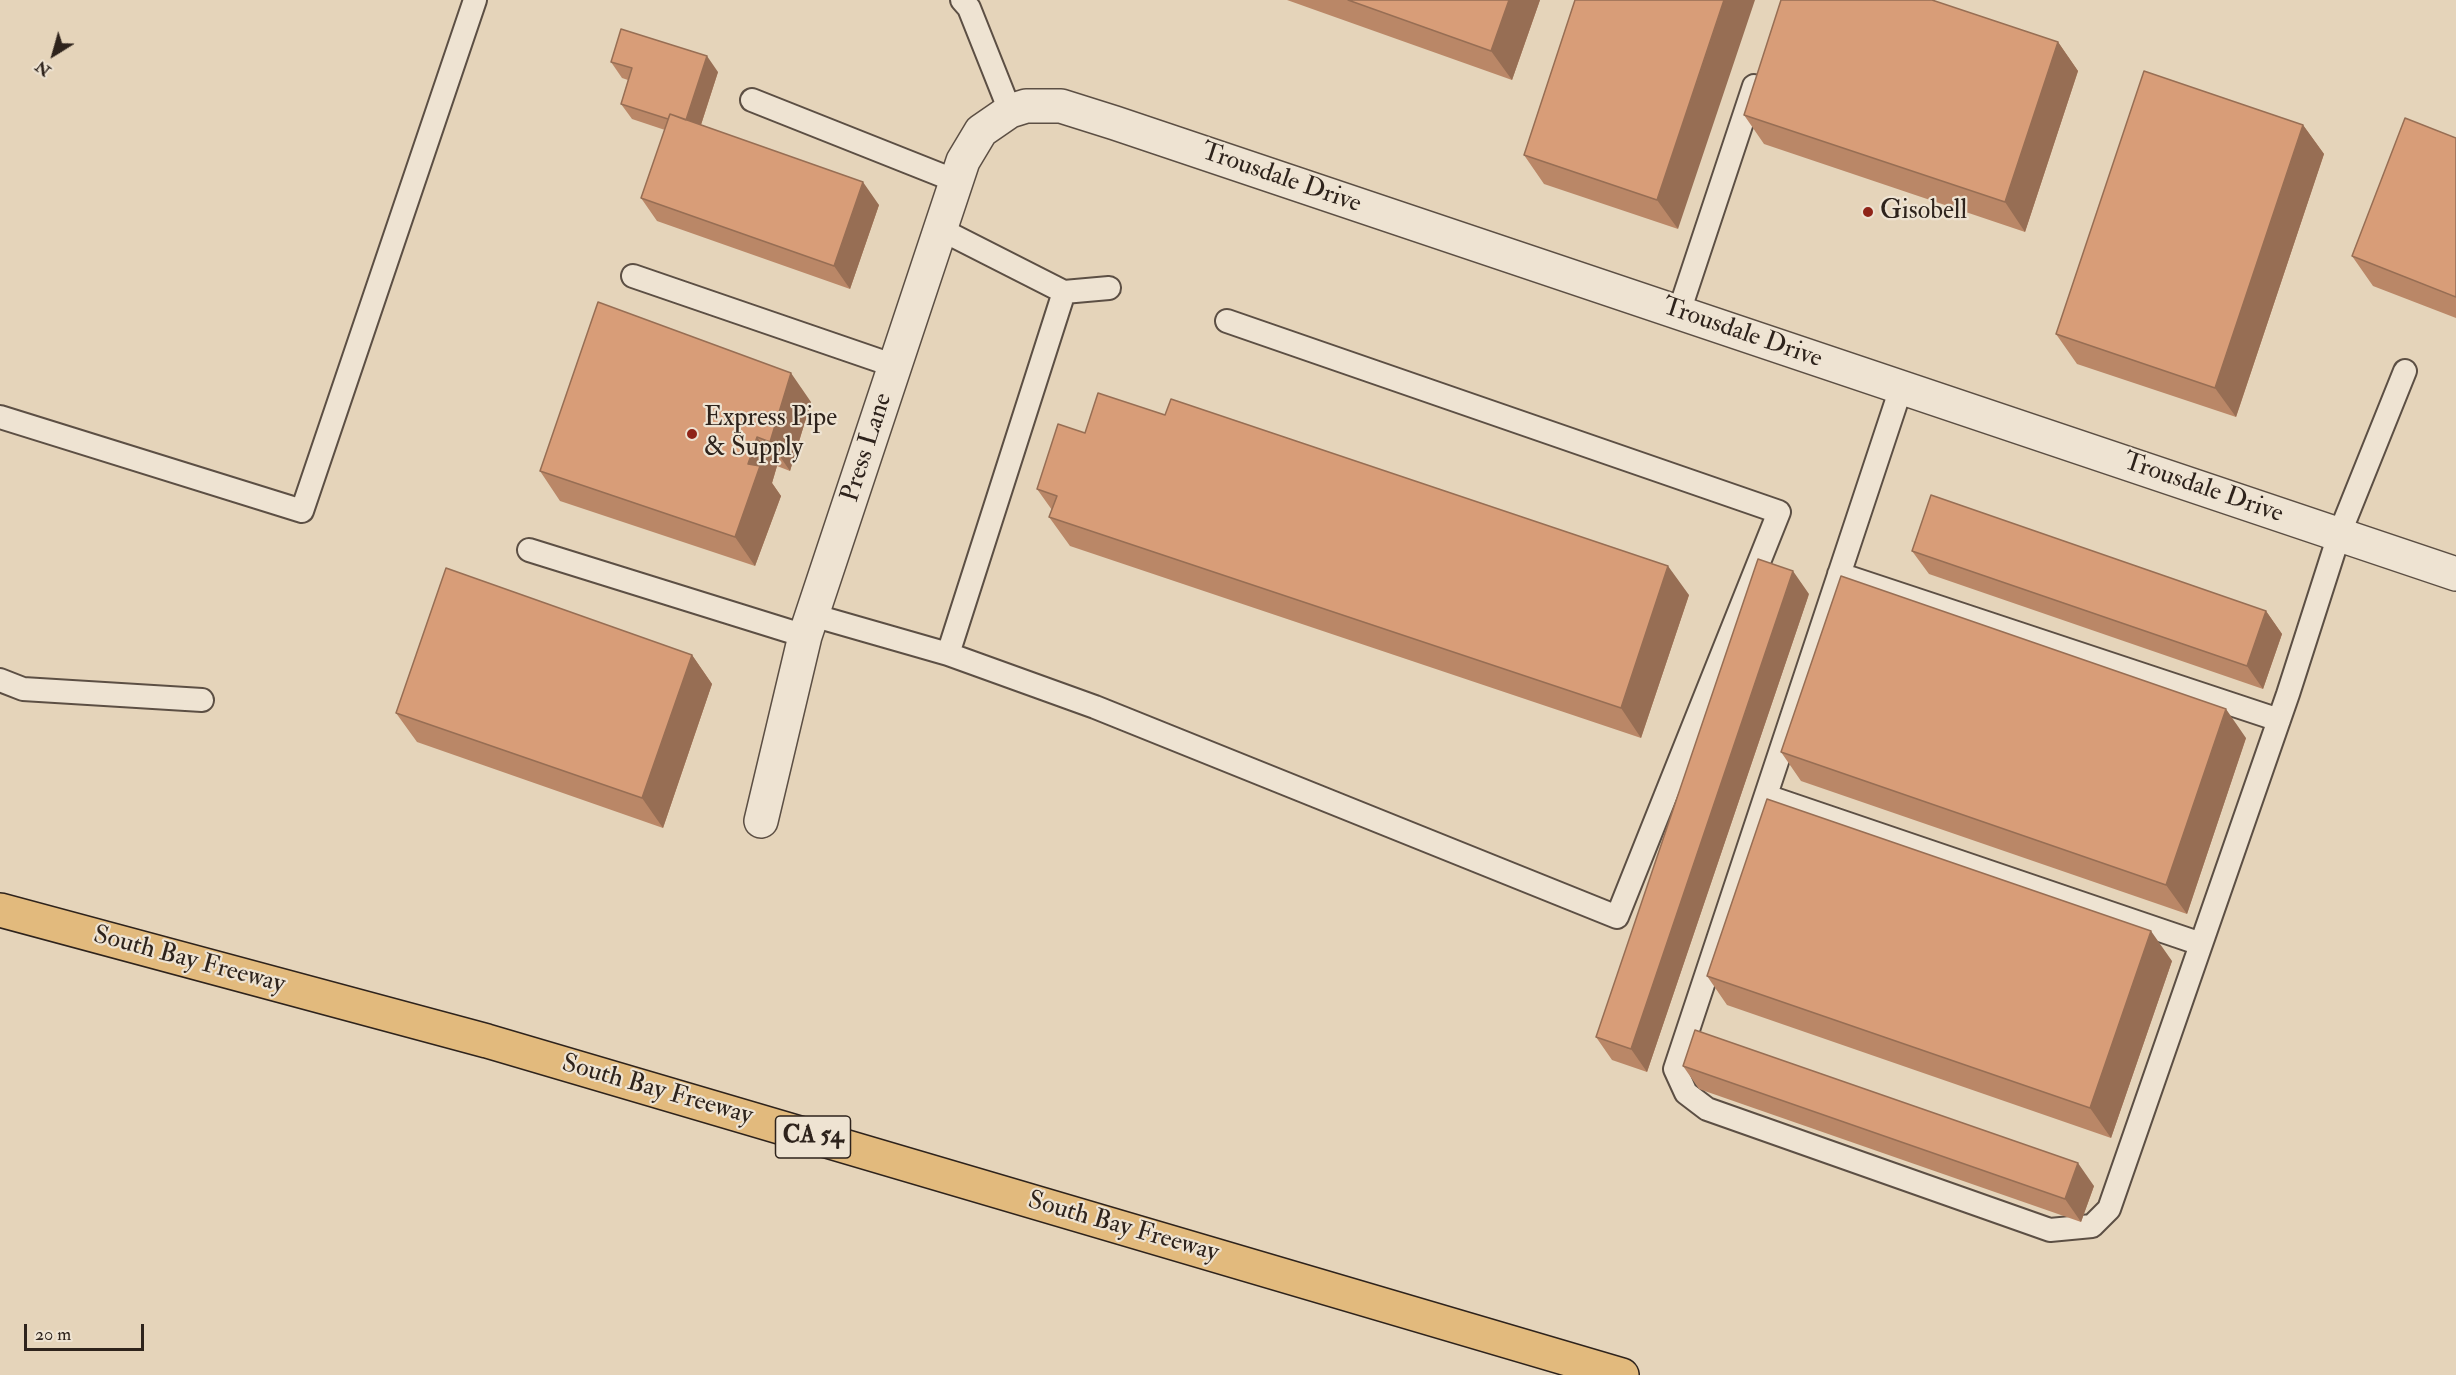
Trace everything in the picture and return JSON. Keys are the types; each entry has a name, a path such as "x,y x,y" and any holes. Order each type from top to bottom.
{"highway":[{"name":"South Bay Freeway","path":"0,910 487,1041 1622,1375"}],"street":[{"name":"Trousdale Drive","path":"1018,109 1061,106 2456,574"},
{"name":"Press Lane","path":"761,821 809,626 963,161 981,131 1018,109"}],"lane":[{"path":"0,417 302,512 475,0"},
{"path":"962,0 969,8 1018,109"},
{"path":"1679,312 1761,68"},
{"path":"752,100 956,181"},
{"path":"940,229 1064,292 1109,288"},
{"path":"633,276 895,366"},
{"path":"948,654 1064,292"},
{"path":"529,550 809,626 948,654 1106,711 1617,917 1779,512 1227,321"},
{"path":"1901,388 1676,1070 1686,1093 1707,1109 2050,1230 2092,1226 2109,1209 2279,720 2339,535 2405,371"},
{"path":"1839,574 2279,720"},
{"path":"0,680 23,689 202,700"},
{"path":"1766,796 2200,944"}],"building":[{"path":"1348,0 1509,0 1491,51"},
{"path":"1575,0 1724,0 1657,200 1524,155"},
{"path":"1781,0 1932,0 2058,42 2005,202 1744,115"},
{"path":"621,29 707,56 686,120 670,114 668,119 621,104 632,68 611,62"},
{"path":"2144,71 2303,125 2215,388 2056,334"},
{"path":"670,114 863,182 834,266 641,198"},
{"path":"2405,118 2456,138 2456,297 2352,256"},
{"name":"Express Pipe & Supply","path":"598,302 791,373 770,442 757,437 748,464 760,466 735,537 540,471"},
{"path":"1098,393 1165,415 1171,399 1668,566 1621,708 1049,517 1057,496 1037,489 1058,424 1085,433"},
{"path":"1931,495 2266,611 2247,666 1912,551"},
{"path":"1758,559 1793,571 1631,1049 1596,1037"},
{"path":"446,568 692,655 642,798 396,713"},
{"path":"1841,576 2226,709 2166,885 1781,752"},
{"path":"1767,799 2151,931 2090,1108 1707,976"},
{"path":"1695,1030 2078,1163 2065,1199 1683,1066"}],"place":[{"name":"Gisobell","path":"1868,212"},
{"name":"Express Pipe & Supply","path":"692,434"}]}
